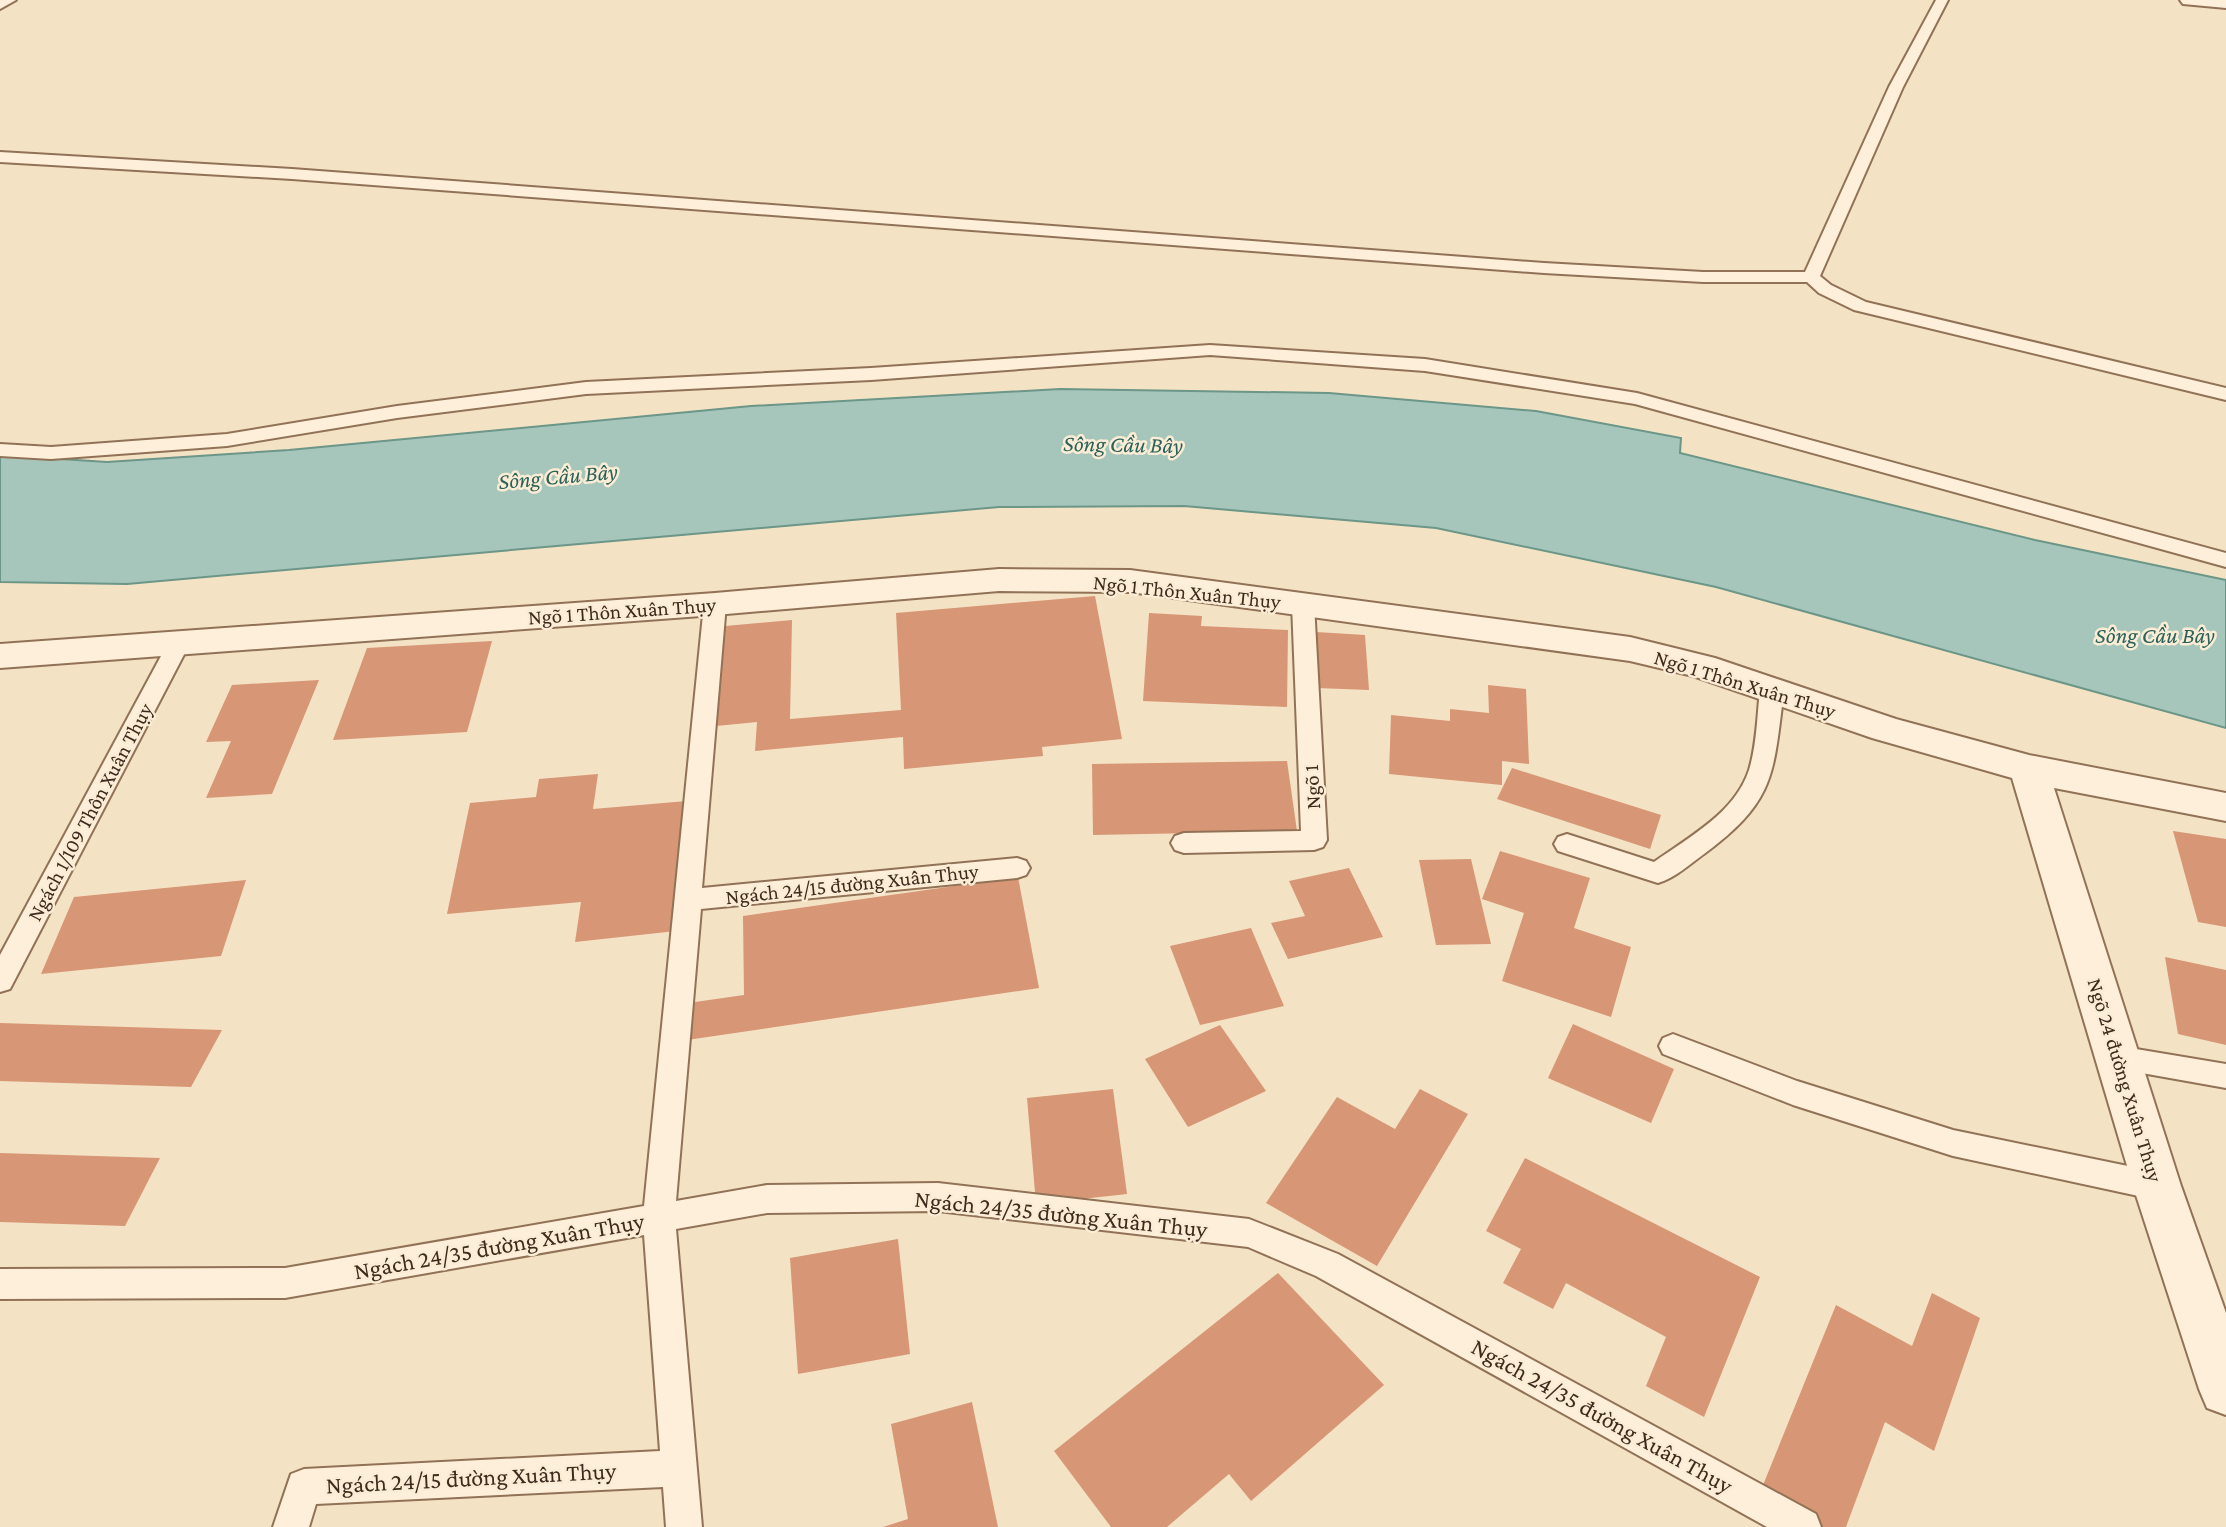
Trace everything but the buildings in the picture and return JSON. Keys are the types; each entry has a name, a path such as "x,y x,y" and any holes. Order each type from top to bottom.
{"street":[{"path":"2190,0 2226,2"},
{"name":"Ngõ 1 Thôn Xuân Thụy","path":"0,656 1012,580 1130,581 1630,649 1702,666 1885,729 2029,769 2226,807"},
{"name":"Ngõ 24 đường Xuân Thụy","path":"2029,769 2157,1186 2226,1389"}],"lane":[{"path":"0,5 10,0"},
{"path":"1811,277 1896,87 1942,0"},
{"path":"0,157 292,174 1544,268 1703,276 1811,277 1825,289 1860,306 2226,394"},
{"path":"0,450 51,453 227,440 397,412 586,388 870,374 1210,350 1425,365 1637,399 2226,560"},
{"path":"684,1527 659,1218 715,604"},
{"name":"Ngõ 1","path":"1184,843 1314,840 1303,604"},
{"name":"Ngách 1/109 Thôn Xuân Thụy","path":"0,981 179,643"},
{"path":"1567,844 1658,873 1734,816 1751,794 1760,771 1772,690"},
{"name":"Ngách 24/15 đường Xuân Thụy","path":"688,900 1017,868"},
{"path":"1673,1046 1793,1092 1953,1143 2157,1186"},
{"path":"2118,1058 2226,1076"},
{"name":"Ngách 24/35 đường Xuân Thụy","path":"0,1284 285,1283 767,1199 938,1197 1249,1233 1327,1265 1803,1527"},
{"name":"Ngách 24/15 đường Xuân Thụy","path":"291,1527 304,1487 681,1468"}],"water":[{"name":"Sông Cầu Bây","path":"1060,389 1329,393 1536,411 1681,438 1680,453 2035,540 2226,580 2226,728 1716,587 1436,528 1184,506 999,507 127,584 0,582 0,455 107,462 289,450 751,406"}]}
